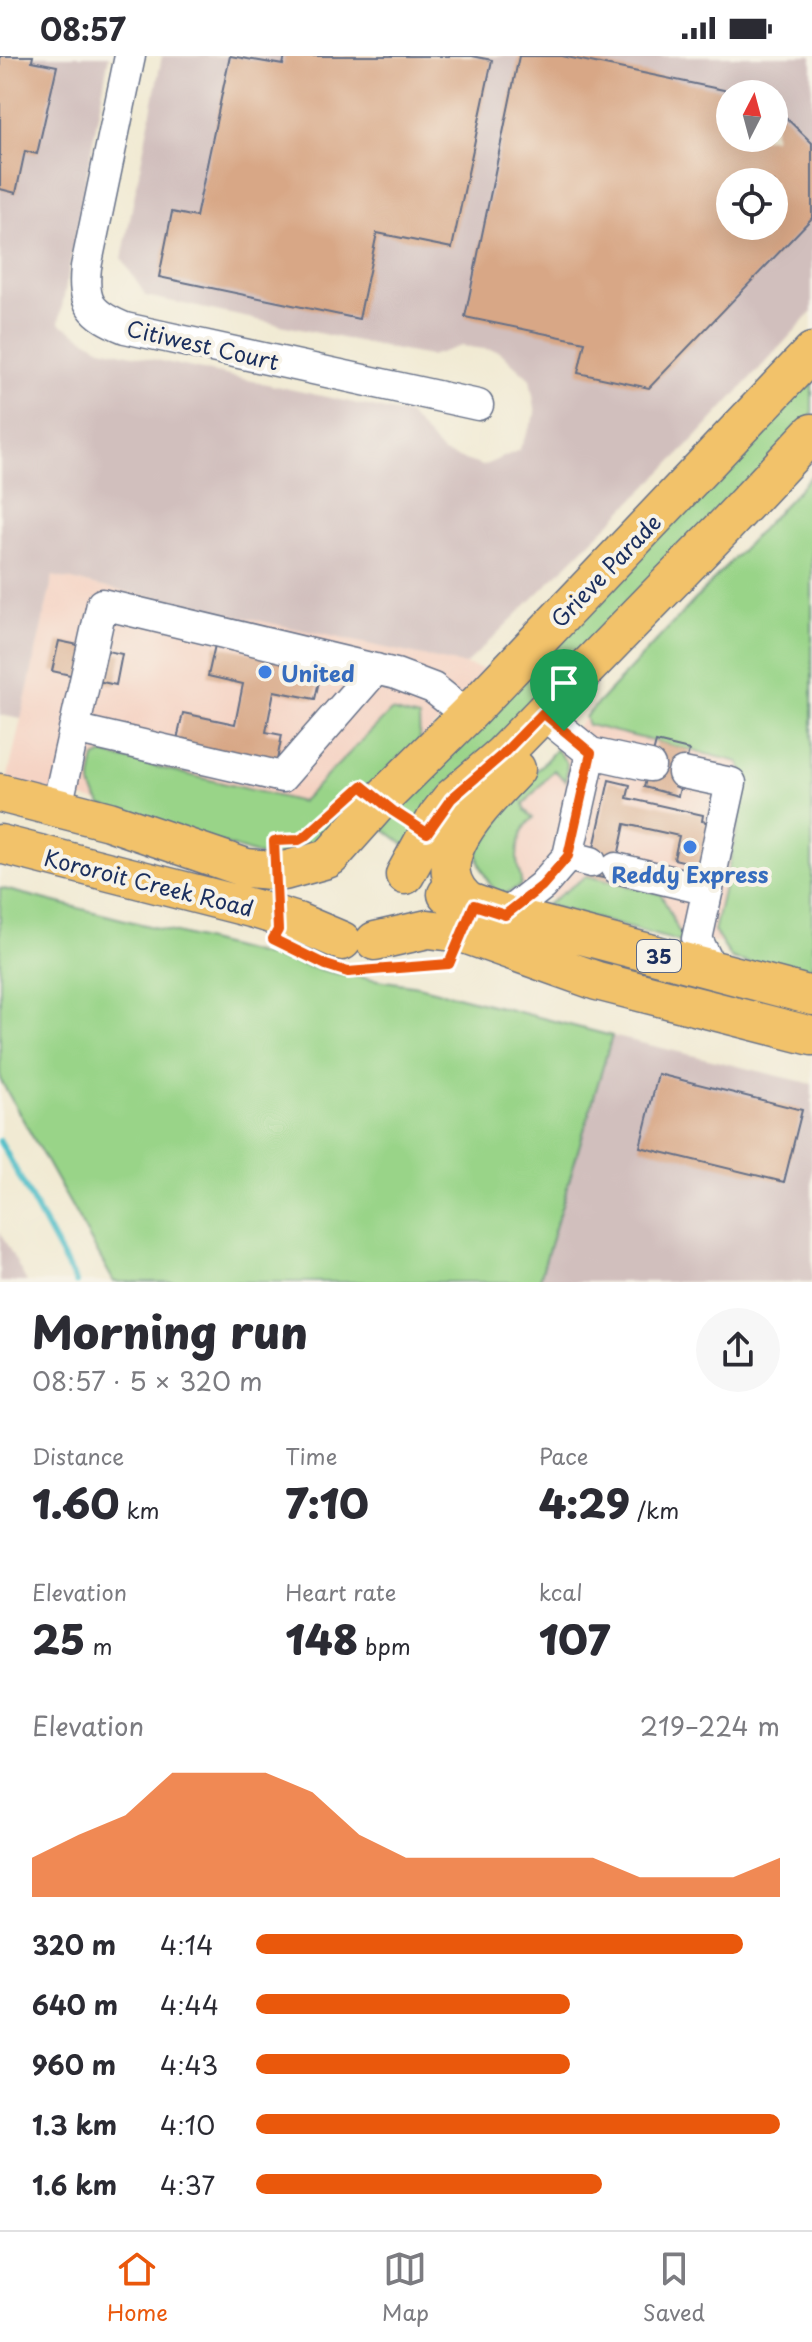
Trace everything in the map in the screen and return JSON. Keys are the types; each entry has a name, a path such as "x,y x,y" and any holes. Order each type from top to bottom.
{"main road":[{"name":"Grieve Parade","path":"329,858 380,801 467,715 812,352"},
{"path":"329,858 317,885 317,906 327,930 352,951 391,930 403,913 407,901 406,877 444,808 502,755 549,718 692,579 726,525 812,433"},
{"path":"479,917 460,894 454,879 452,861 457,841 549,718"},
{"name":"Kororoit Creek Road","path":"0,793 156,836 246,868 284,871 329,858"},
{"name":"Kororoit Creek Road","path":"0,844 255,909 297,922 352,951"},
{"name":"35","path":"329,858 351,848 374,848 392,857 406,877 597,981 812,1036"},
{"name":"35","path":"352,951 479,917 812,996"}],"lane":[{"name":"Citiwest Court","path":"130,56 86,267 84,287 90,307 106,320 125,328 478,405"},
{"path":"57,807 102,604 376,669 433,688 467,715"},
{"path":"74,729 282,777 376,669"},
{"path":"549,718 591,753 650,766"},
{"path":"591,753 591,862"},
{"path":"683,773 731,783 697,939 712,970"},
{"path":"479,917 591,862 708,890"}],"path":[{"path":"352,951 360,972 449,964 479,917"}],"shaded area":[{"path":"0,56 109,56 59,323 101,348 409,415 443,453 483,466 519,450 536,414 530,379 499,351 461,346 430,356 146,296 122,259 162,56 812,56 812,312 688,446 465,665 53,576 21,719 0,715"},
{"path":"53,576 489,670 316,850 7,781"},
{"path":"585,717 745,756 760,779 733,947 509,887 484,840"},
{"path":"612,1036 812,1084 812,1282 539,1282"},
{"path":"0,1232 27,1282 0,1282"}],"green space":[{"path":"812,372 812,415 406,846 381,827"},
{"path":"812,475 812,978 732,959 714,931 748,781 739,762 588,725 585,717"},
{"path":"391,711 419,718 420,744 316,850 265,857 102,805 92,788 95,758 103,754 301,802"},
{"path":"556,749 567,763 566,781 554,770 524,804 525,810 533,818 525,828 518,847 521,883 501,896 482,871 478,855 479,840 502,809"},
{"path":"586,876 661,894 684,943 546,905"},
{"path":"0,888 333,973 418,986 612,1036 539,1282 114,1282 0,1079"}],"building":[{"path":"0,56 33,56 32,61 57,66 37,154 25,151 16,193 0,189"},
{"path":"230,56 283,65 285,56 472,56 492,60 452,248 377,233 359,319 159,277 172,212 196,217"},
{"path":"519,56 562,56 716,88 716,152 788,152 788,120 812,143 812,218 649,388 578,373 585,342 465,317"},
{"path":"59,641 122,654 116,685 52,671"},
{"path":"215,645 322,668 315,699 274,691 266,732 282,735 276,765 176,744 183,713 235,724 243,684 208,676"},
{"path":"656,742 689,750 678,796 644,787"},
{"path":"609,780 630,785 627,798 703,815 702,821 710,823 700,865 674,859 679,836 625,824 613,880 588,875"},
{"path":"658,1074 802,1110 784,1182 640,1147"}],"waterway":[{"path":"0,1141 76,1282"}],"place":[{"name":"United","path":"265,672"},
{"name":"Reddy Express","path":"690,847"}],"route":[{"path":"543,713 564,731 591,753 568,856 542,886 505,915 474,905 449,964 348,972 326,965 273,939 278,930 274,841 299,840 306,836 362,786 427,833 451,799 502,755 543,713"}]}
